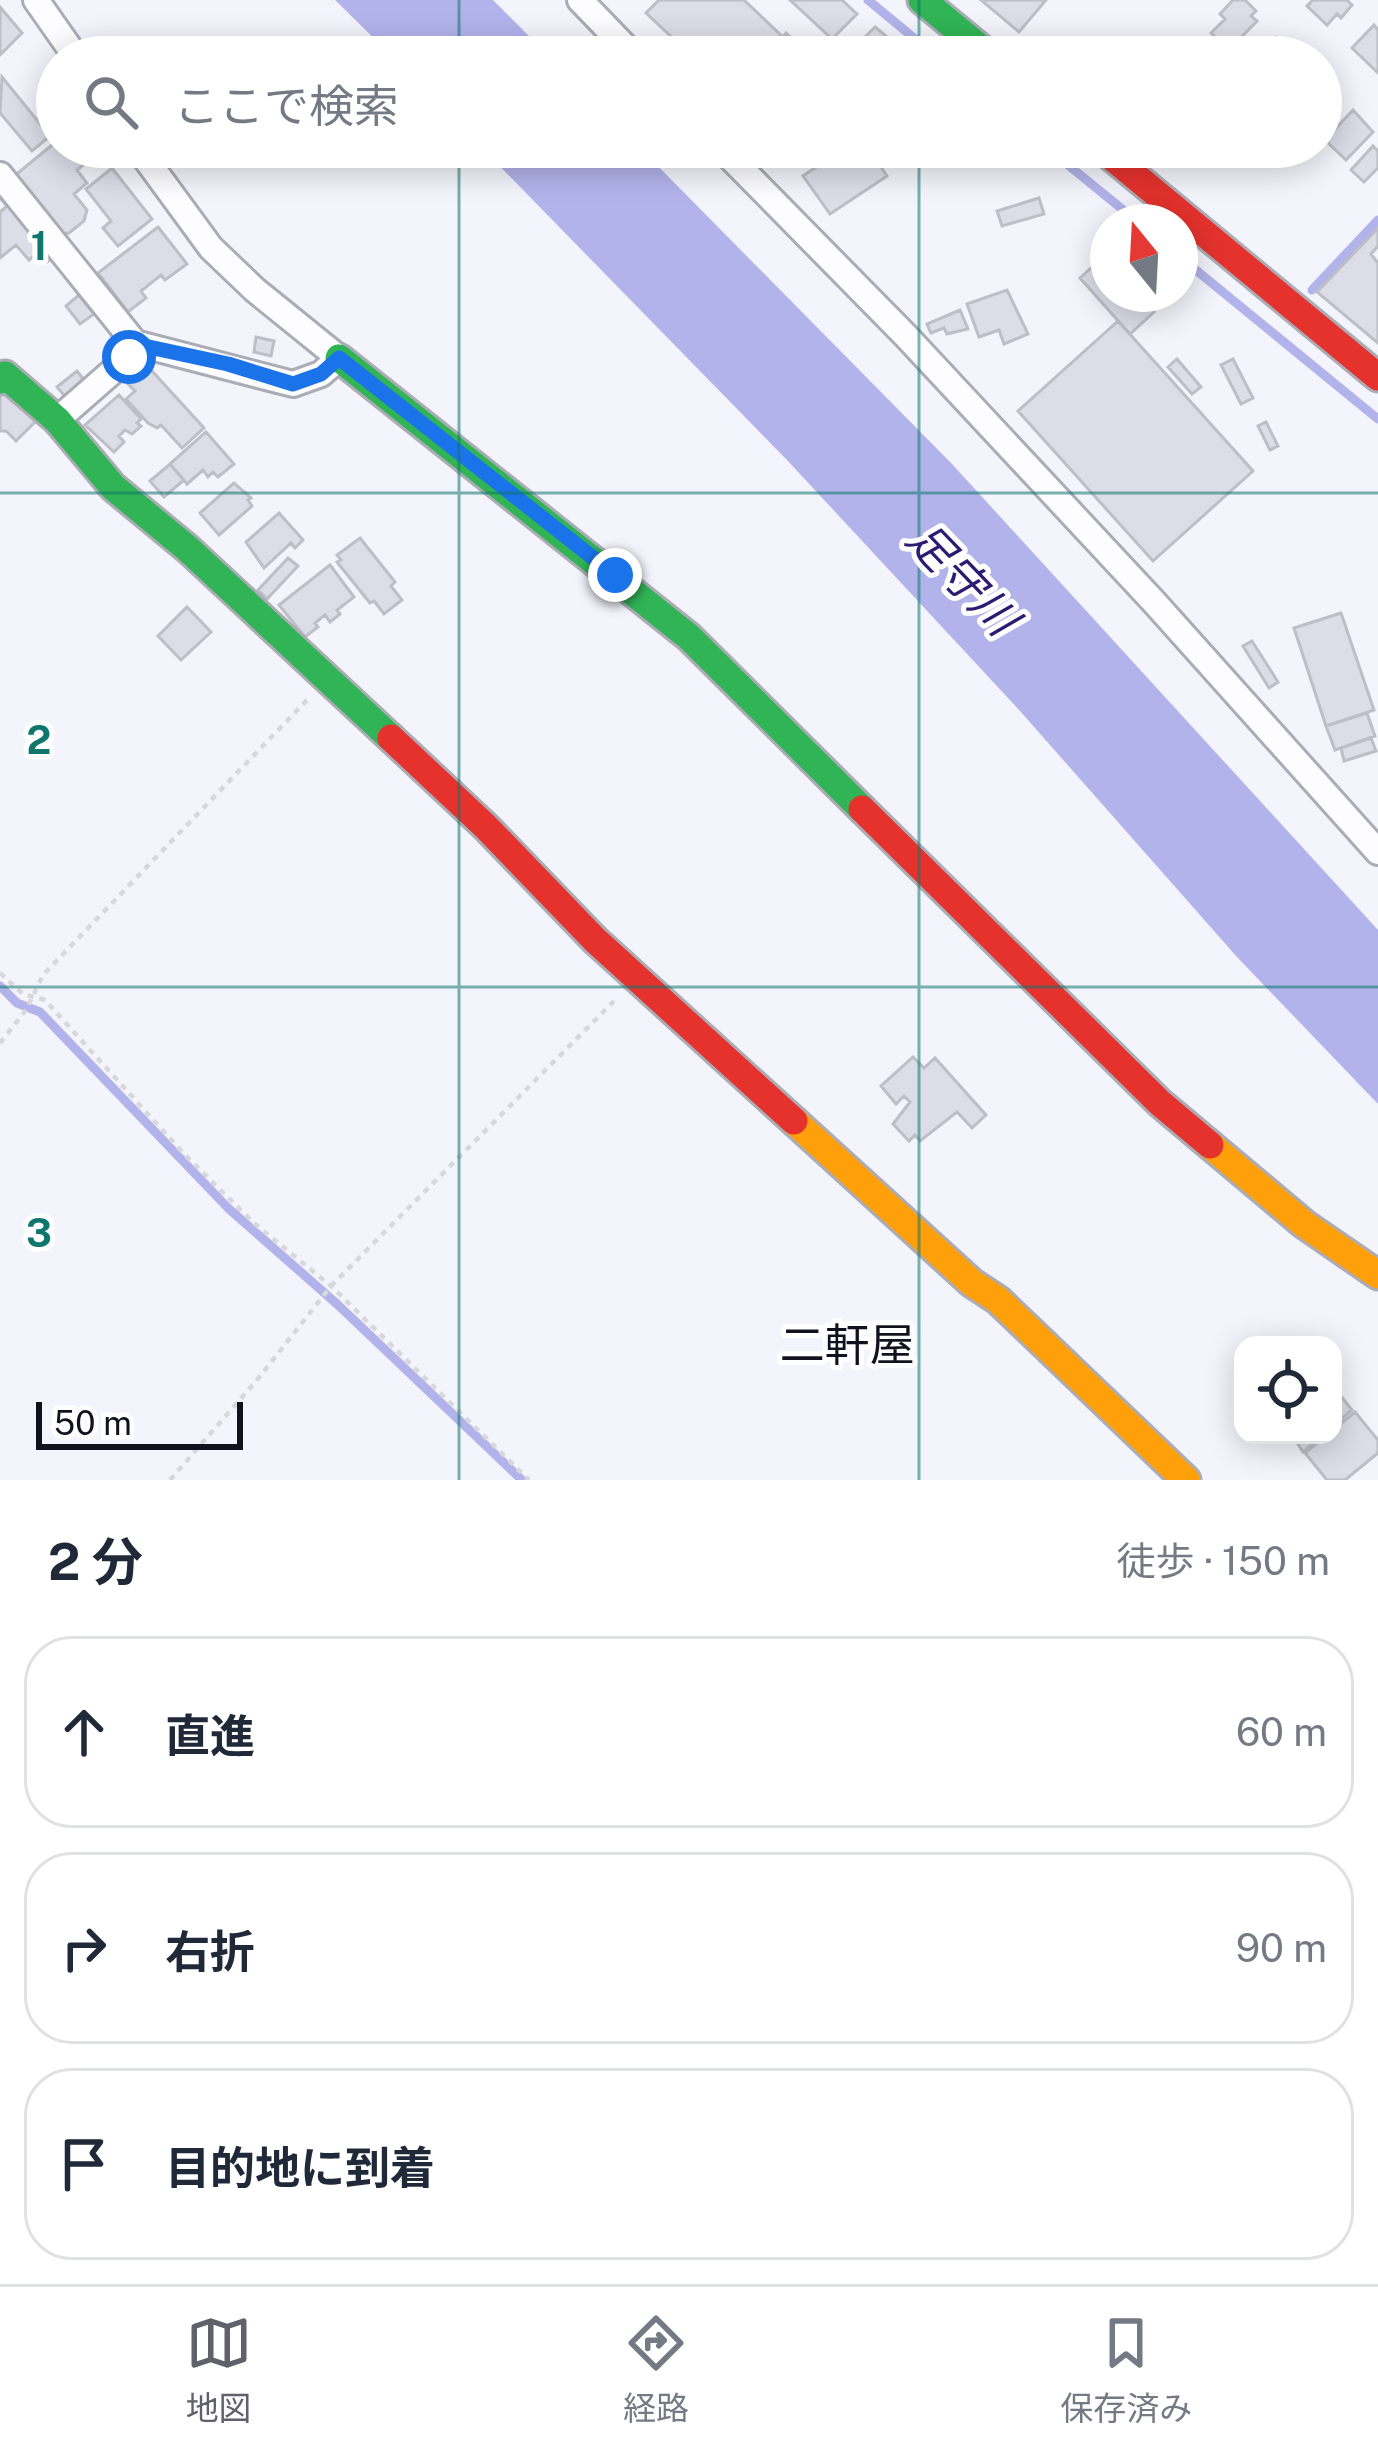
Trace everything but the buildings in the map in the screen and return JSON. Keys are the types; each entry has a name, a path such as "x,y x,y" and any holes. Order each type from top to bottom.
{"main road":[{"path":"922,0 966,36"},
{"path":"1125,168 1378,377"},
{"path":"339,358 689,637 1160,1102 1243,1176 1378,1276"},
{"path":"0,380 5,375 56,420 112,488 164,527 486,827 638,978 972,1283 998,1300 1186,1480"}],"street":[{"path":"36,0 61,36"},
{"path":"580,0 615,36"},
{"path":"0,175 135,344 293,384 321,374 339,358 211,248 152,168"},
{"path":"741,168 921,352 1154,602 1378,852"},
{"path":"56,420 129,357 135,344"}],"path":[{"path":"0,1043 26,1010 44,976 327,679"},
{"path":"0,973 23,994 45,1000 184,1154 529,1480"},
{"path":"170,1480 329,1288 638,978"}],"water":[{"path":"335,0 493,0 529,36 372,36"},
{"name":"足守川","path":"502,168 660,168 952,464 1378,930 1378,1104 1237,957 1020,711 787,460"}],"waterway":[{"path":"868,0 912,36"},
{"path":"1072,168 1116,204"},
{"path":"1312,290 1378,220"},
{"path":"1198,272 1378,419"},
{"path":"0,986 17,1003 40,1012 228,1208 522,1480"}],"traffic: fast":[{"path":"922,0 966,36"},
{"path":"339,358 689,637 862,809"},
{"path":"0,380 5,375 57,420 113,487 188,549 391,738"}],"traffic: slow":[{"path":"794,1121 972,1283 998,1300 1186,1480"},
{"path":"1210,1145 1304,1224 1378,1275"}],"traffic: jam":[{"path":"1125,168 1378,377"},
{"path":"391,738 486,827 595,940 794,1121"},
{"path":"862,809 1160,1103 1210,1145"}],"district":[{"name":"二軒屋","path":"847,1344"}],"route":[{"path":"129,357 135,344 293,384 321,374 339,358 615,575"}]}
